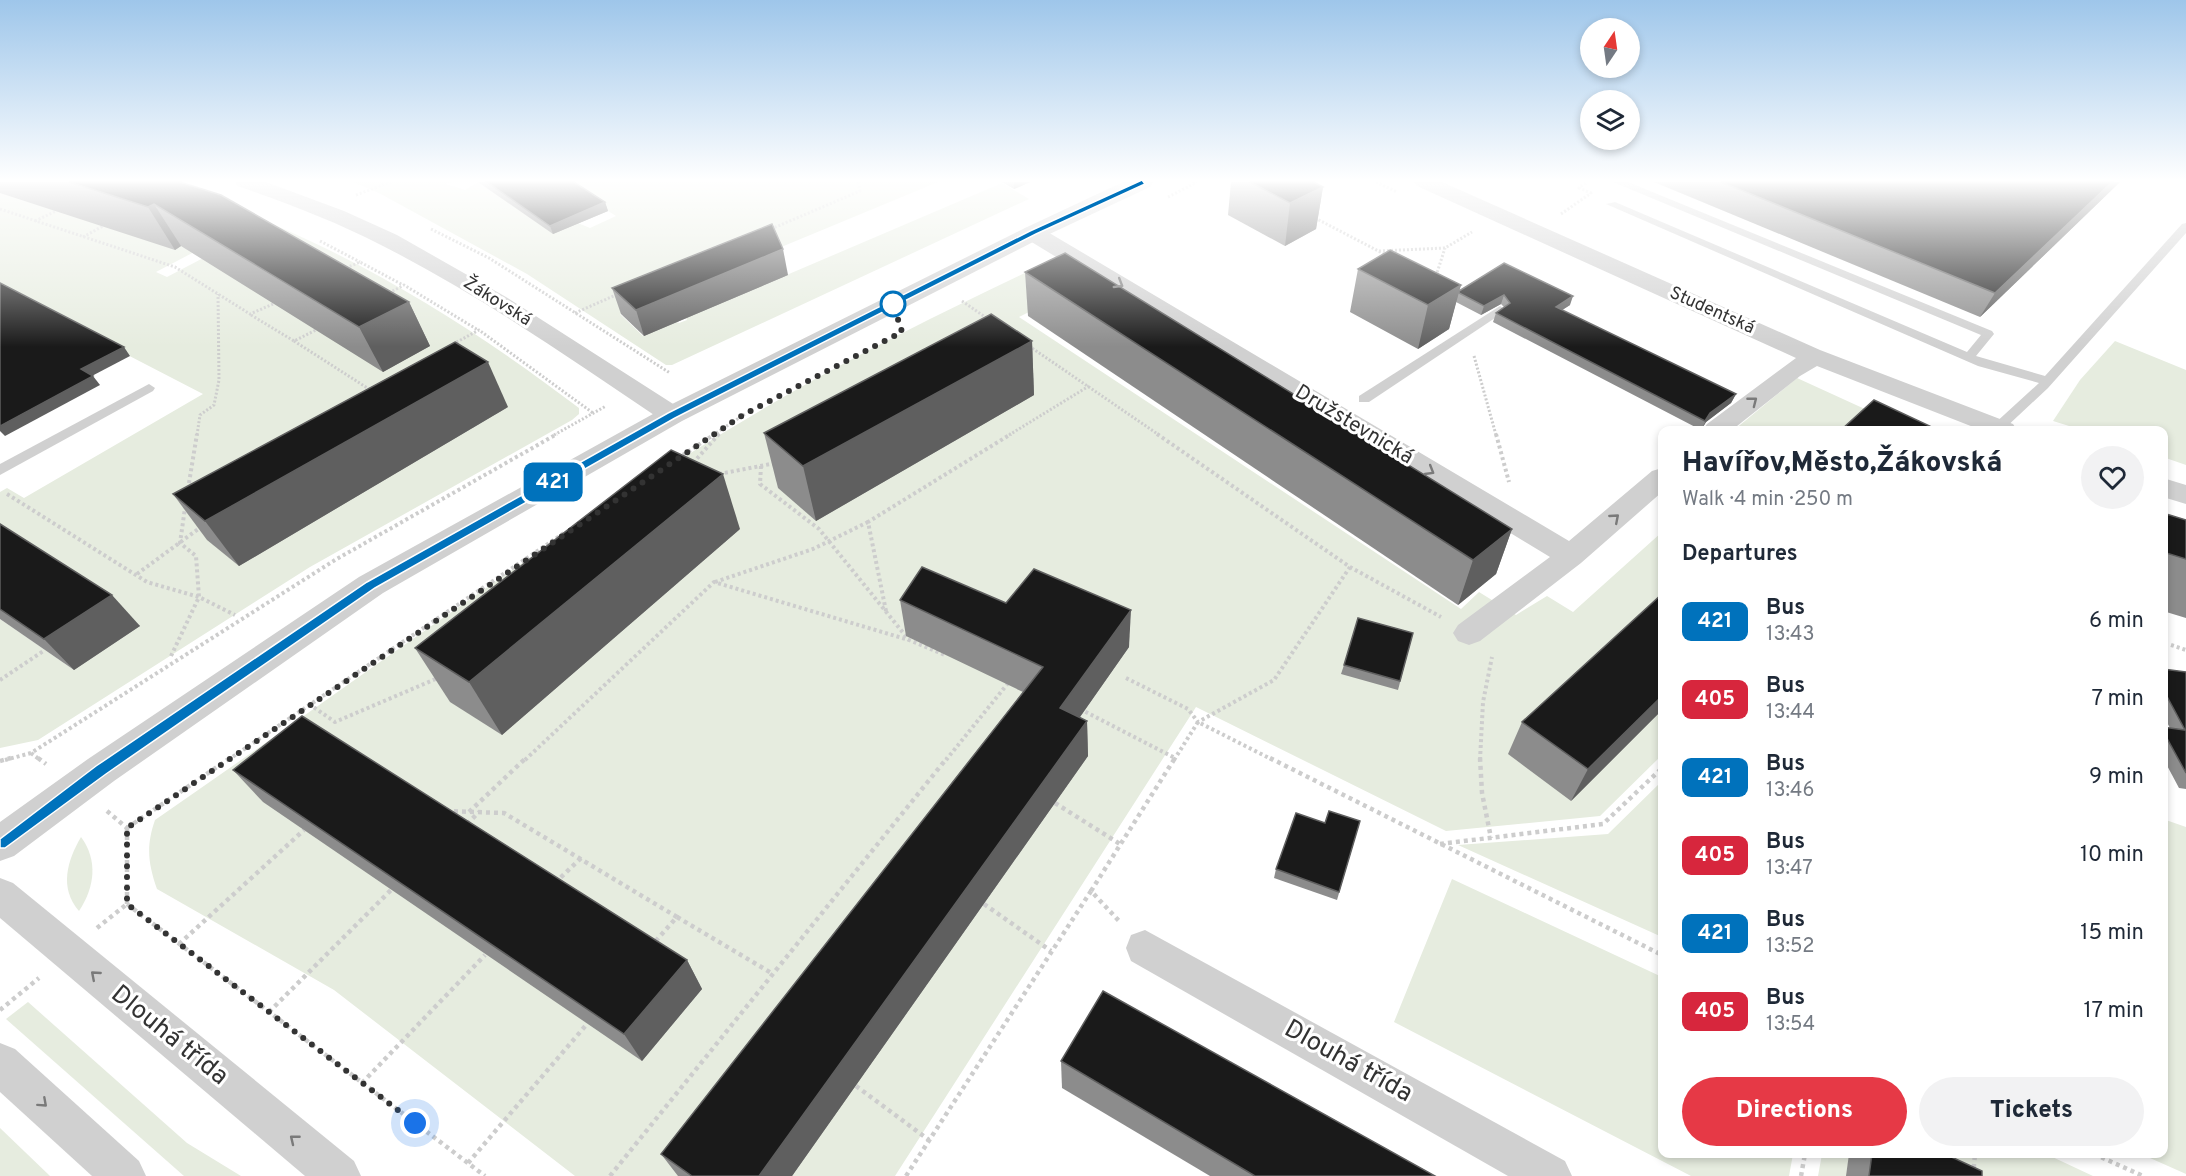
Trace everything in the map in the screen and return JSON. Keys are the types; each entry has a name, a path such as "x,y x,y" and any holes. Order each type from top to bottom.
{"street":[{"name":"Žákovská","path":"381,237 491,297 672,416"},
{"path":"0,844 101,770 371,585 672,416 1023,237"},
{"name":"Družstevnická","path":"1041,237 1571,556"},
{"name":"Studentská","path":"1547,237 1815,357 1993,426"},
{"path":"1721,426 1791,371 1815,357"},
{"path":"1469,633 1571,556 1658,480"},
{"path":"2168,489 2186,495"},
{"name":"Dlouhá třída","path":"0,895 339,1176"},
{"name":"Dlouhá třída","path":"1145,948 1550,1176"},
{"path":"0,1064 124,1176"}],"lane":[{"path":"1688,237 1969,357 2047,381"},
{"path":"1750,237 1988,334 1969,357"},
{"path":"2004,426 2176,237"},
{"path":"1364,399 1500,310"},
{"path":"0,470 149,388"}],"path":[{"path":"83,237 175,267 377,394"},
{"path":"312,237 404,285 479,330 593,413"},
{"path":"1351,237 1394,259"},
{"path":"1378,251 1445,248 1464,237"},
{"path":"1434,280 1445,248"},
{"path":"340,272 360,262"},
{"path":"383,296 404,285"},
{"path":"180,543 200,415 214,405 219,380 218,294"},
{"path":"539,328 620,294"},
{"path":"951,306 972,295"},
{"path":"962,300 989,319"},
{"path":"250,314 273,304"},
{"path":"294,341 316,330"},
{"path":"449,346 479,330"},
{"path":"1468,331 1509,483"},
{"path":"1026,344 1350,567 1469,633 1498,633 1483,696 1480,760 1484,814 1491,838"},
{"path":"469,812 714,582 829,541 868,522 1089,387"},
{"path":"0,761 31,753 335,560 634,390"},
{"path":"674,460 754,410"},
{"path":"690,467 724,427"},
{"path":"708,476 782,462"},
{"path":"761,466 760,484 819,529 909,640"},
{"path":"11,496 147,582 199,597 235,615"},
{"path":"136,574 208,521"},
{"path":"868,522 886,612"},
{"path":"127,828 565,533"},
{"path":"171,657 199,597 196,556 180,543"},
{"path":"906,1176 1198,722 1274,680 1350,567"},
{"path":"714,582 909,640 949,657"},
{"path":"2171,645 2186,650"},
{"path":"0,680 45,650"},
{"path":"309,704 335,722 434,681 443,674"},
{"path":"1000,677 1020,685"},
{"path":"1126,678 1188,709 1198,722 1658,953"},
{"path":"610,1176 1010,681"},
{"path":"1072,706 1103,718 1175,758"},
{"path":"291,716 300,722"},
{"path":"31,753 46,764"},
{"path":"1439,844 1603,824 1658,772"},
{"path":"1055,803 1120,844"},
{"path":"105,810 127,828"},
{"path":"441,811 504,813 773,974"},
{"path":"462,829 479,812"},
{"path":"127,828 127,904"},
{"path":"179,944 304,830"},
{"path":"552,885 581,858"},
{"path":"269,1012 391,890"},
{"path":"1091,891 1145,948"},
{"path":"101,925 127,904"},
{"path":"127,904 485,1176"},
{"path":"984,904 1051,951"},
{"path":"647,950 677,917"},
{"path":"362,1083 485,954"},
{"path":"468,1163 587,1024"},
{"path":"856,1086 929,1140"},
{"path":"1801,1176 1804,1158"},
{"path":"1974,1176 1975,1158"},
{"path":"2103,1158 2143,1176"}],"shaded area":[{"path":"0,237 223,237 156,272 167,277 244,237 302,237 352,261 468,330 579,408 579,414 310,567 38,740 0,748 0,619 74,670 0,537 0,492 7,488 24,498 203,394 0,289"},
{"path":"459,237 806,237 620,314 643,336 687,320 686,318 876,237 948,237 672,365 666,365 527,274"},
{"path":"1046,263 1077,288 1019,317 1461,609 1479,592 1516,615 1547,596 1573,612 1658,536 1658,759 1600,816 1446,831 1196,707 895,1176 575,1176 334,990 157,889 149,854 155,820 545,547 625,495 787,395 948,310"},
{"path":"2115,341 2186,370 2186,465 2168,459 2168,426 2069,426 2053,421 2080,380"},
{"path":"1797,378 1902,426 1739,426"},
{"path":"1658,785 1658,935 1458,845 1608,834"},
{"path":"2168,821 2186,827 2186,1174 2150,1158 2168,1158"},
{"path":"81,837 90,855 92,874 88,893 79,911 69,893 67,874 72,855"},
{"path":"1452,879 1658,975 1658,1158 1792,1158 1789,1176 1691,1176 1394,1022"},
{"path":"28,1002 187,1143 241,1176 184,1176 6,1019"},
{"path":"0,1128 50,1176 0,1176"},
{"path":"1821,1158 2055,1158 2093,1176 1818,1176"}],"building":[{"path":"209,237 295,237 409,302 359,327"},
{"path":"740,237 778,237 783,249 636,310 612,288"},
{"path":"1856,237 2054,237 1995,293"},
{"path":"1390,250 1461,285 1428,305 1358,269"},
{"path":"1065,253 1512,529 1473,560 1025,272"},
{"path":"1504,263 1573,296 1556,307 1736,394 1710,413 1705,421 1496,313 1510,303 1504,295 1484,306 1459,293"},
{"path":"0,283 124,347 81,369 93,376 0,426"},
{"path":"991,314 1032,341 803,466 764,433"},
{"path":"455,342 488,362 205,521 173,494"},
{"path":"1874,400 1930,426 1845,426"},
{"path":"671,450 723,474 469,682 415,648"},
{"path":"2168,515 2186,520 2186,559 2168,554"},
{"path":"0,524 112,595 44,639 0,609"},
{"path":"922,567 1006,603 1034,569 1131,610 1060,708 1087,721 759,1176 692,1176 661,1154 1043,667 900,600"},
{"path":"1658,598 1658,700 1588,769 1522,722"},
{"path":"1358,618 1413,633 1400,681 1344,665"},
{"path":"2168,670 2186,672 2186,773 2168,740 2168,728 2185,730 2168,698"},
{"path":"302,716 687,960 624,1034 233,770"},
{"path":"1329,811 1360,821 1339,892 1276,869 1296,813 1325,823"},
{"path":"1103,991 1435,1176 1255,1176 1061,1061"},
{"path":"1871,1158 1954,1158 1982,1171 1982,1176 1869,1176"}],"bus line":[{"name":"421","path":"0,844 101,770 371,585 672,416 1023,237"}],"route":[{"path":"415,1123 127,904 127,828 743,415 902,332 893,304"}]}
